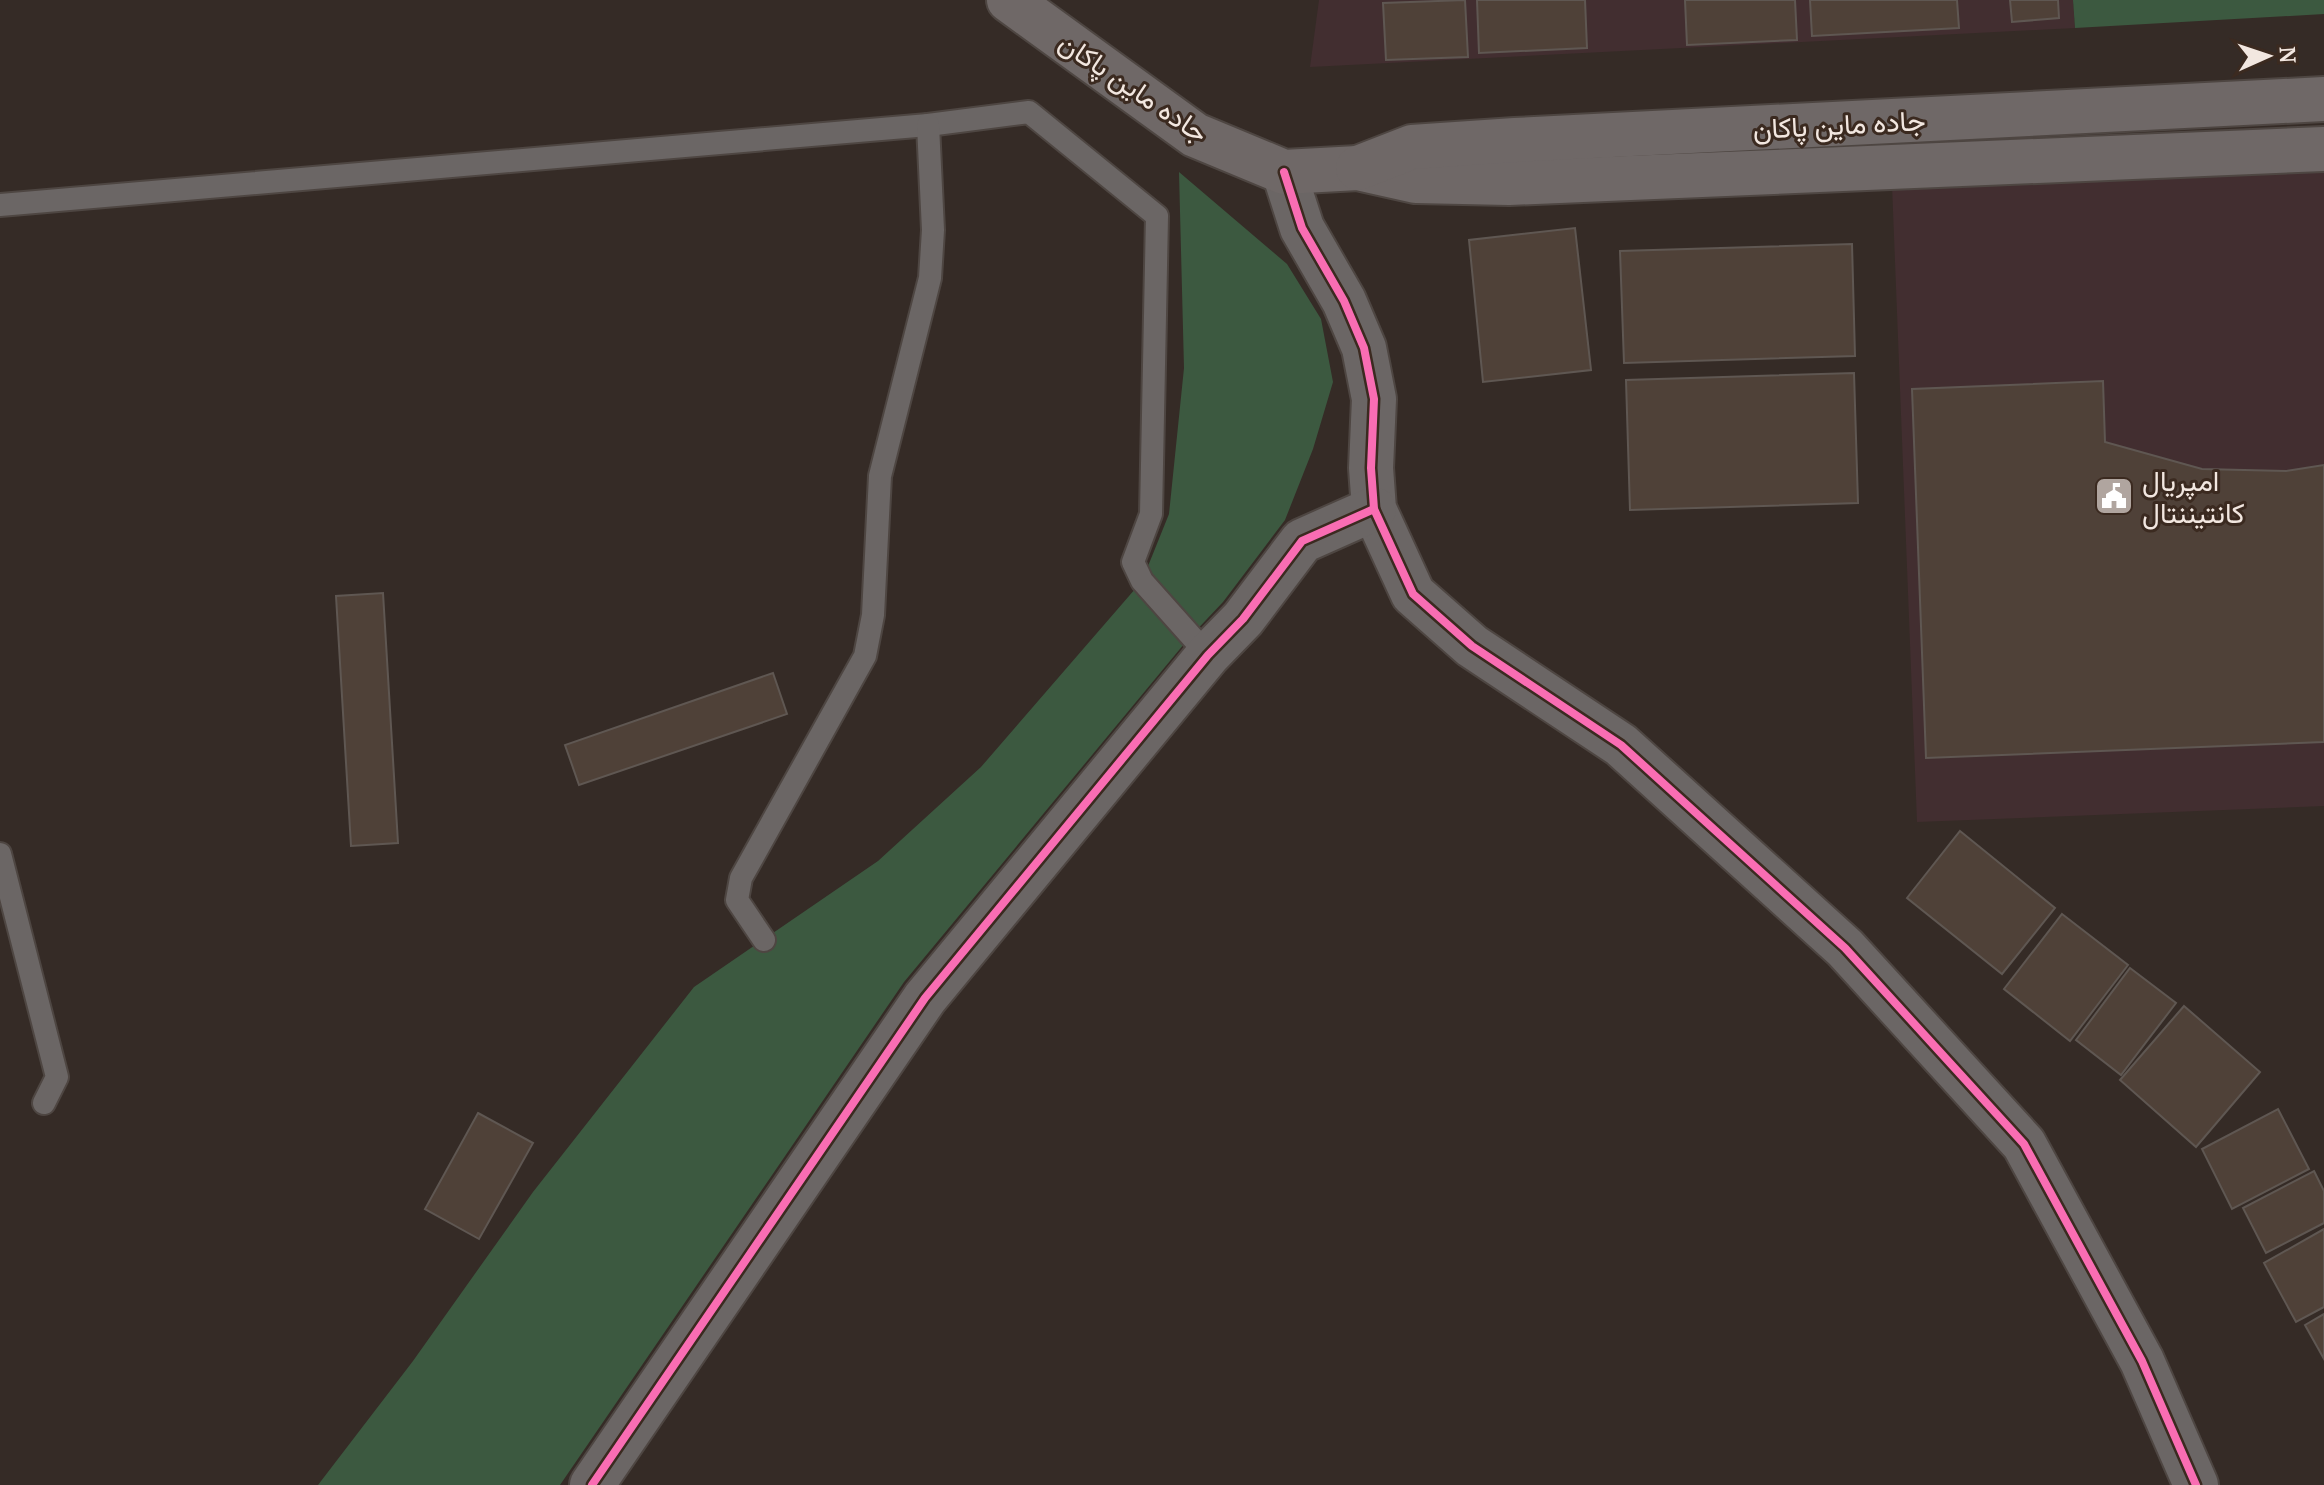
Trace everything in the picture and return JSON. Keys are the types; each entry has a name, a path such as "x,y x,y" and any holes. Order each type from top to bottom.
{"main road":[{"name":"جاده ماین پاکان","path":"1009,0 1195,135 1284,172 1358,168 1416,181 1509,183 2324,149"},
{"name":"جاده ماین پاکان","path":"1358,168 1412,147 2324,99"}],"street":[{"path":"1284,172 1302,228 1344,301 1364,348 1374,399 1371,468 1374,509 1413,594 1472,646 1621,745 1845,948 2024,1144 2142,1361 2196,1485"},
{"path":"592,1485 925,998 1208,655 1243,619 1302,541 1374,509"}],"lane":[{"path":"0,205 928,125 1029,112 1157,216 1151,514 1133,562 1142,581 1208,655"},
{"path":"764,940 737,900 741,878 865,656 873,615 880,476 930,278 933,230 928,125"},
{"path":"0,854 57,1077 44,1103"}],"shaded area":[{"path":"1319,0 2073,0 2075,28 1310,67"},
{"name":"امپریال کانتیننتال","path":"2324,168 2324,806 1917,822 1892,185"}],"green space":[{"path":"2073,0 2324,0 2324,14 2075,28"},
{"path":"1179,172 1287,264 1321,319 1333,382 1313,449 1285,520 1223,602 1189,638 904,982 560,1485 318,1485 413,1361 533,1192 694,987 878,861 981,767 1142,581 1169,514 1184,368"}],"building":[{"path":"1465,0 1468,57 1386,60 1383,3"},
{"path":"1477,0 1585,0 1587,48 1479,53"},
{"path":"1685,0 1795,0 1797,40 1687,45"},
{"path":"1810,0 1957,0 1959,28 1812,36"},
{"path":"2010,0 2058,0 2059,18 2012,22"},
{"path":"1575,228 1591,370 1483,382 1469,240"},
{"path":"1852,244 1855,356 1624,363 1620,251"},
{"path":"1854,373 1858,503 1630,510 1626,380"},
{"path":"2103,381 2105,442 2202,469 2286,471 2324,465 2324,742 1926,758 1912,389"},
{"path":"383,593 398,843 351,846 336,596"},
{"path":"773,673 787,714 579,785 565,745"},
{"path":"1960,831 2055,908 2002,974 1907,898"},
{"path":"2062,914 2128,965 2070,1041 2004,989"},
{"path":"2130,968 2176,1003 2121,1075 2076,1040"},
{"path":"2184,1006 2260,1072 2196,1147 2120,1080"},
{"path":"2278,1109 2309,1169 2232,1209 2202,1149"},
{"path":"478,1113 533,1143 479,1239 425,1209"},
{"path":"2314,1171 2324,1191 2324,1223 2266,1253 2243,1208"},
{"path":"2324,1229 2324,1307 2296,1322 2264,1263"},
{"path":"2324,1314 2324,1359 2305,1325"}],"cycle path":[{"path":"1284,172 1302,228 1344,301 1364,348 1374,399 1371,468 1374,509 1413,594 1472,646 1621,745 1845,948 2024,1144 2142,1361 2196,1485"},
{"path":"592,1485 925,998 1208,655 1243,619 1302,541 1374,509"}],"place":[{"name":"امپریال کانتیننتال","path":"2114,496"}]}
